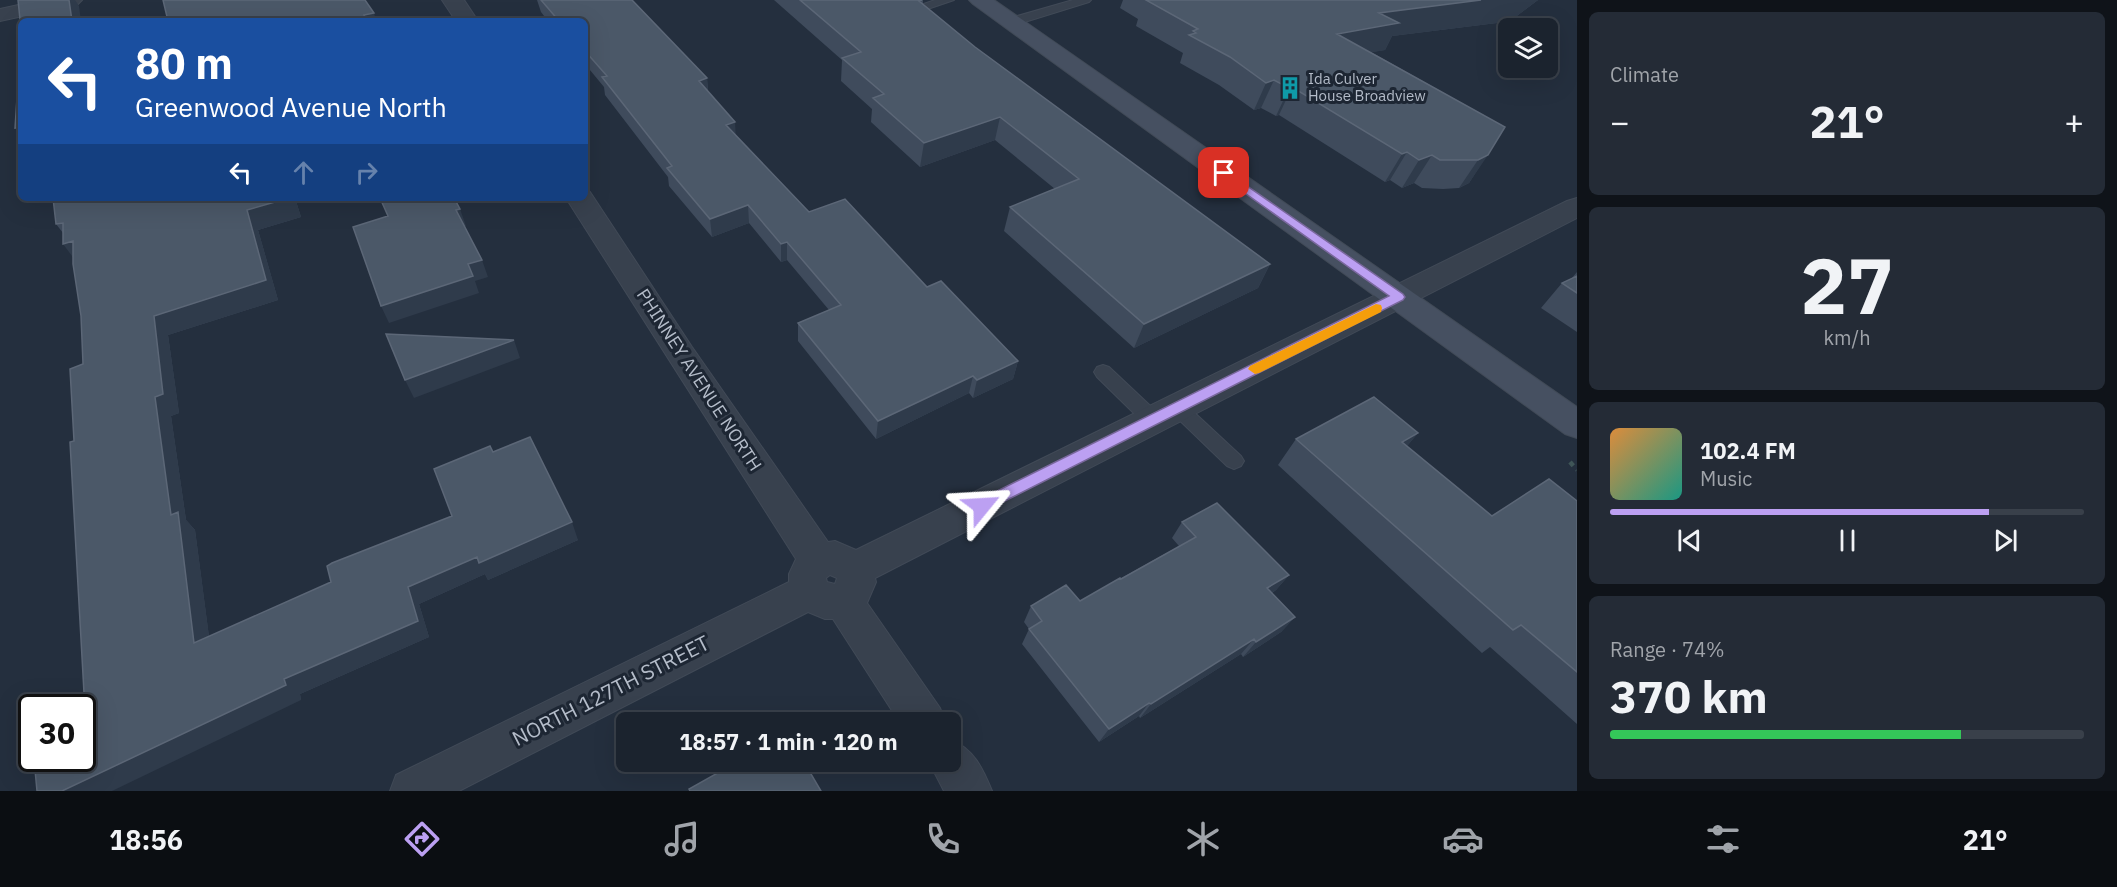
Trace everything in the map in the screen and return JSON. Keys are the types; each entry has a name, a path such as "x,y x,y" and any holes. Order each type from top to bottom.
{"main road":[{"path":"994,7 1577,425"}],"street":[{"path":"0,15 71,0"},
{"path":"453,0 464,18"},
{"name":"PHINNEY AVENUE NORTH","path":"582,201 681,355 918,712"},
{"name":"NORTH 127TH STREET","path":"412,791 1577,207"},
{"path":"958,772 970,791"}],"lane":[{"path":"907,12 948,0"},
{"path":"994,7 1085,0"},
{"path":"1103,372 1234,461"}],"building":[{"path":"18,0 69,0 72,18 20,18"},
{"path":"163,0 365,0 374,13 364,15 366,18 167,18"},
{"path":"541,0 632,0 707,78 699,81 735,122 726,125 809,212 845,199 927,287 941,281 1018,361 977,380 973,376 878,421 798,323 841,305 787,242 781,244 748,205 710,219 667,168 672,166 602,77 607,76 588,54 588,18 556,18"},
{"path":"800,0 922,0 919,1 975,47 1270,264 1144,324 1010,207 1079,179 1000,117 924,143 873,98 884,94 842,58 861,52"},
{"path":"1146,0 1481,0 1379,13 1399,23 1337,34 1505,127 1488,155 1478,160 1440,160 1432,155 1419,160 1407,152 1402,154 1292,87 1289,88 1274,80 1266,83 1230,57 1189,35 1196,33 1193,31 1198,29"},
{"path":"18,83 18,128 15,128"},
{"path":"53,201 278,201 247,210 266,280 154,316 163,394 155,397 171,515 178,512 194,643 331,582 327,566 332,563 452,516 434,469 490,446 493,452 530,437 572,522 479,563 477,557 408,587 418,621 284,679 286,685 62,791 37,791 35,772 96,772 96,694 82,694 84,693 70,442 74,441 70,369 83,364 81,316 73,264 73,241 63,244 63,223 56,224"},
{"path":"381,201 456,201 460,209 456,210 482,260 468,264 473,276 381,306 353,227 388,216"},
{"path":"1577,276 1577,293 1562,283"},
{"path":"386,334 514,340 405,380"},
{"path":"1374,397 1418,433 1402,442 1492,516 1549,479 1577,501 1577,672 1521,625 1513,630 1296,439"},
{"path":"1217,503 1289,575 1267,588 1295,617 1256,642 1254,639 1109,729 1029,629 1042,621 1031,606 1066,585 1080,601 1121,579 1196,537 1182,522"},
{"path":"719,772 810,772 821,791 690,791 689,789"}],"slow traffic":[{"path":"1255,369 1376,308"}],"place":[{"name":"Ida Culver House Broadview","path":"1290,88"}],"route":[{"path":"982,506 1399,297 1224,173"}]}
